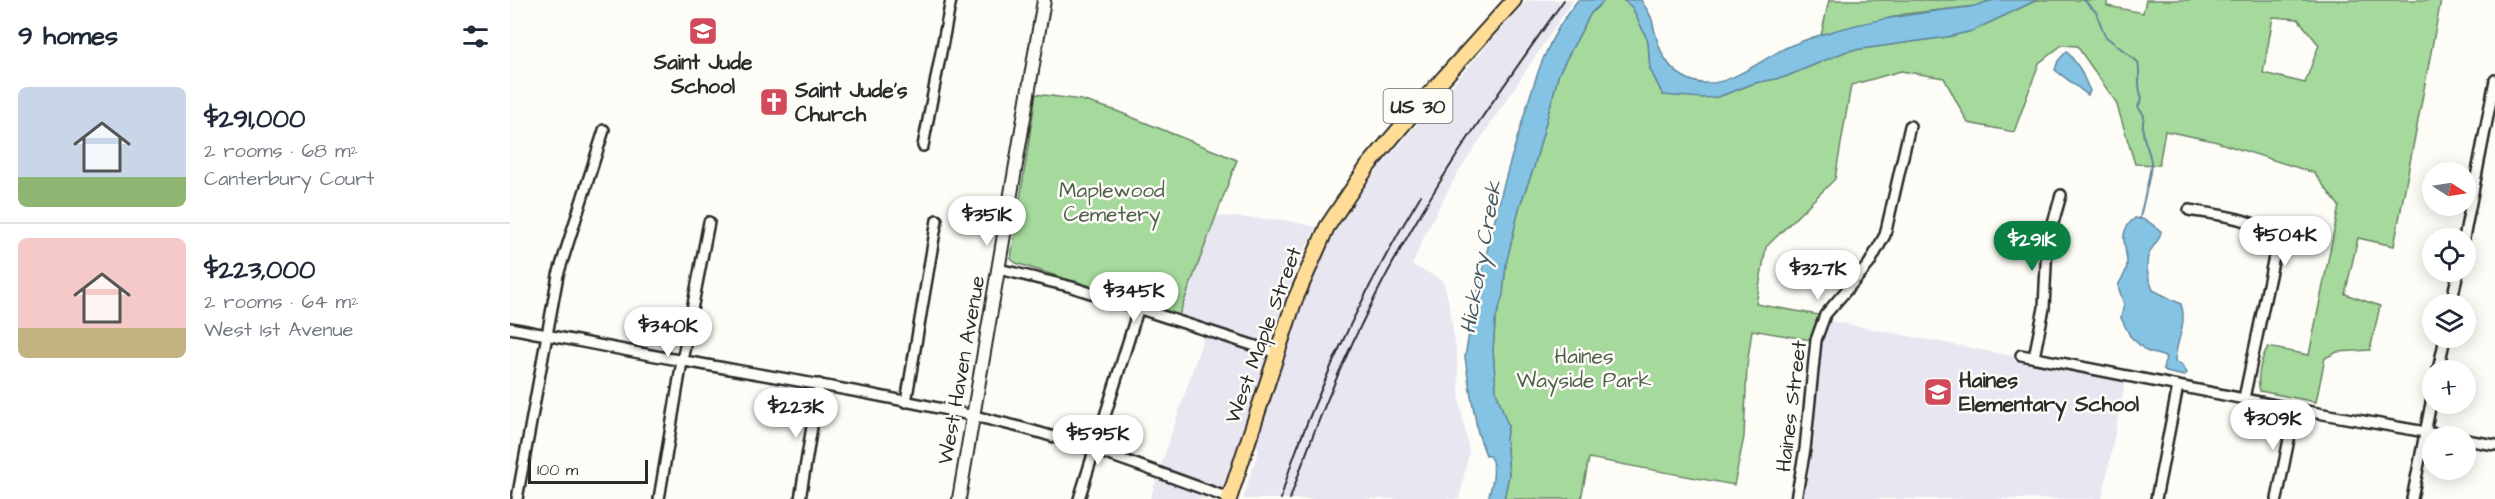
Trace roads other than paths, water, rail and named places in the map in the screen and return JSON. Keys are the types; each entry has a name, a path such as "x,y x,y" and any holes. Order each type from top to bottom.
{"main road":[{"name":"West Maple Street","path":"1229,499 1277,353 1318,243 1349,191 1416,109 1514,0"}],"street":[{"path":"923,146 951,0"},
{"name":"West Haven Avenue","path":"959,499 1044,0"},
{"path":"2466,228 2495,80"},
{"name":"Haines Street","path":"1796,499 1807,430 1816,340 1825,315 1869,264 1885,235 1893,209 1910,126"},
{"path":"517,499 546,334 570,232 604,130"},
{"path":"2034,357 2044,308 2047,244 2061,195"},
{"path":"2189,210 2247,221 2261,228 2272,238 2275,252 2244,398"},
{"path":"906,402 938,220"},
{"path":"659,499 682,361 709,222"},
{"path":"999,269 1072,287 1277,353"},
{"path":"1079,499 1138,310"},
{"path":"510,327 682,361 819,384 972,416 1025,429 1094,451 1229,499"},
{"path":"2021,355 2422,431"},
{"path":"800,499 819,384"},
{"path":"2156,499 2178,386"},
{"path":"2277,499 2295,409"},
{"path":"2476,442 2495,445"},
{"path":"2412,499 2422,447"}],"water":[{"path":"1578,0 1605,0 1591,13 1559,73 1534,167 1520,205 1506,264 1503,295 1495,322 1493,350 1496,391 1508,426 1506,438 1509,475 1504,499 1488,499 1493,467 1478,433 1470,390 1465,357 1469,334 1498,205 1530,94 1549,45"},
{"path":"1623,0 1641,0 1651,17 1662,52 1670,66 1684,77 1698,82 1712,83 1740,74 1792,45 1835,30 1995,0 2037,0 1972,31 1947,37 1847,51 1785,77 1755,83 1718,97 1704,98 1663,95 1650,69 1648,41 1632,7"},
{"path":"2067,51 2080,69 2090,91 2088,95 2055,70 2058,61"},
{"path":"2135,218 2146,220 2161,231 2148,256 2147,271 2153,290 2181,304 2183,319 2175,362 2181,364 2187,373 2184,376 2166,372 2163,369 2166,357 2146,351 2130,336 2121,318 2124,304 2118,286 2127,266 2124,238 2128,224"}],"waterway":[{"path":"2084,0 2096,12 2105,36 2138,62 2139,89 2142,98 2138,107 2144,115 2143,135 2151,161 2140,218"}],"railway":[{"path":"1290,499 1330,394 1377,292 1395,259 1467,140 1564,0"},
{"path":"1281,499 1301,439 1338,350 1377,271 1421,195"}],"place":[{"name":"Saint Jude School","path":"703,31"},
{"name":"Saint Jude's Church","path":"774,102"},
{"name":"Haines Elementary School","path":"1938,392"}],"park label":[{"name":"Maplewood Cemetery","path":"1112,202"},
{"name":"Haines Wayside Park","path":"1584,368"}],"water label":[{"name":"Hickory Creek","path":"1480,257"}]}
